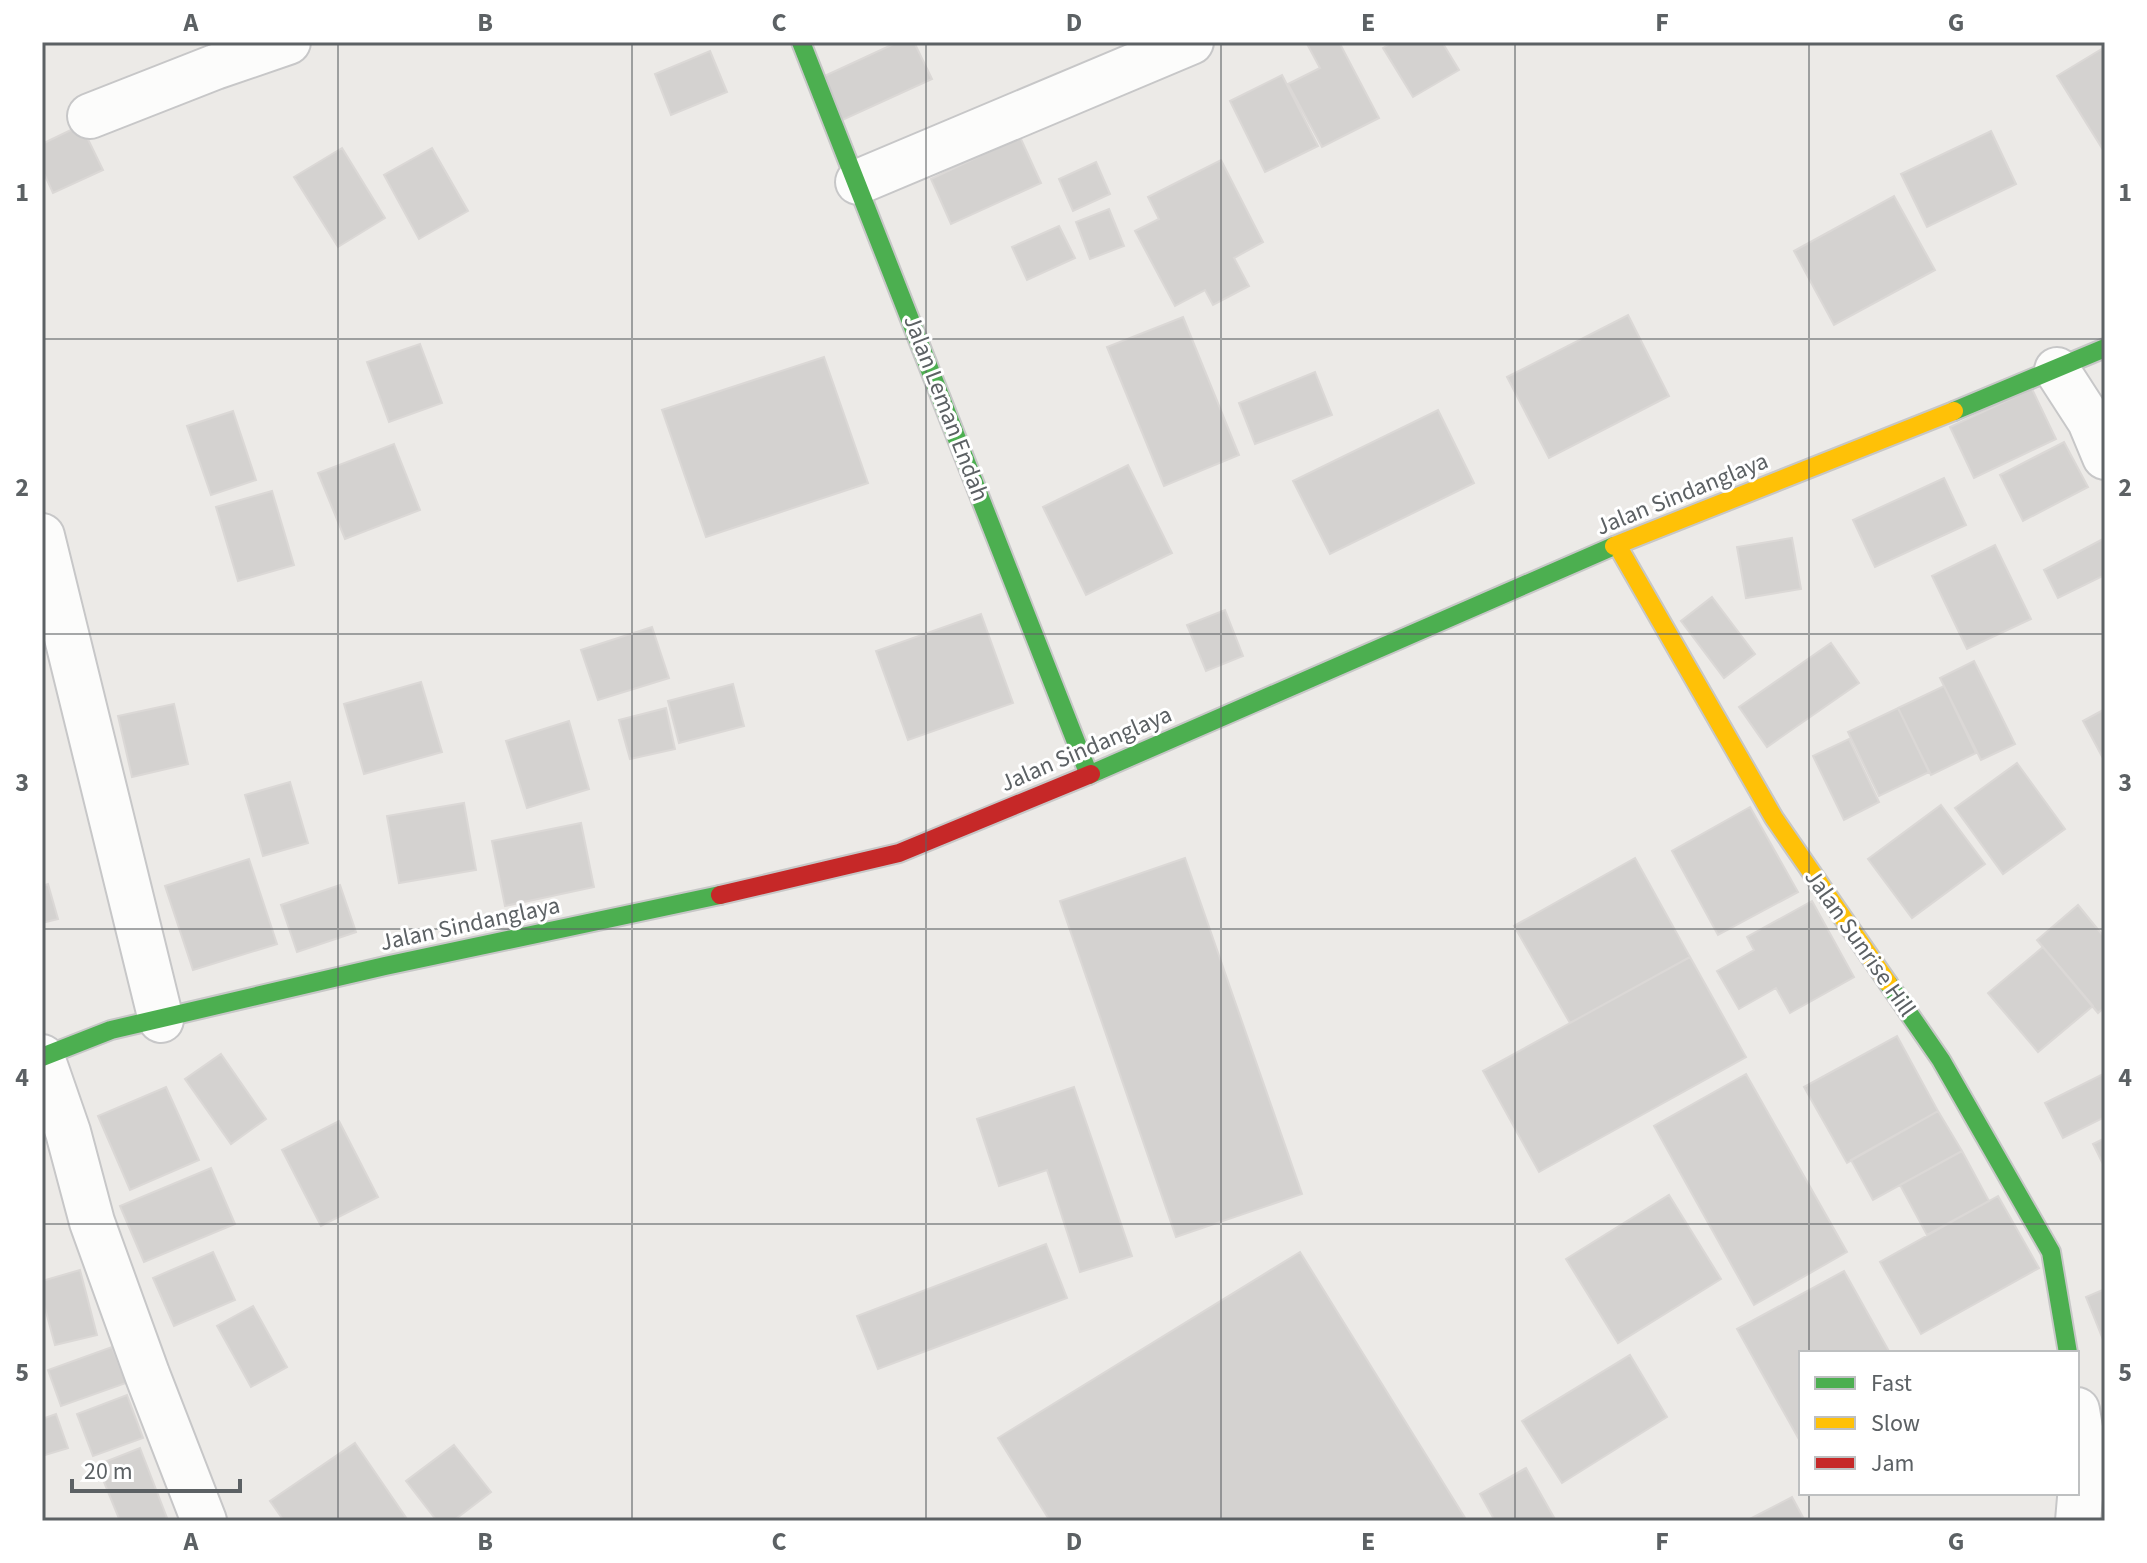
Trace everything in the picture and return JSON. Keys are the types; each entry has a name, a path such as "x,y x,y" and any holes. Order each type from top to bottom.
{"street":[{"path":"90,116 288,42"},
{"name":"Jalan Leman Endah","path":"801,42 1089,775"},
{"path":"858,182 1191,42"},
{"name":"Jalan Sindanglaya","path":"42,1057 111,1030 899,853 1089,775 1617,545 2057,370 2105,348"},
{"path":"2057,370 2090,421 2105,457"},
{"name":"Jalan Sunrise Hill","path":"1617,545 1774,818 1941,1060 2051,1252 2068,1351"},
{"path":"44,550 161,1020"},
{"path":"42,1057 68,1132 96,1234 204,1521"},
{"path":"2078,1521 2084,1452 2079,1422"}],"building":[{"path":"898,42 914,42 932,79 838,122 818,79"},
{"path":"1306,42 1339,42 1379,118 1322,147 1288,84 1320,68"},
{"path":"1393,42 1442,42 1459,70 1413,97 1383,48"},
{"path":"2105,47 2105,153 2057,76"},
{"path":"710,51 727,92 671,115 655,74"},
{"path":"1282,75 1318,146 1265,172 1230,101"},
{"path":"81,125 103,170 53,193 42,169 42,144"},
{"path":"1991,131 2016,184 1927,227 1901,174"},
{"path":"1020,137 1041,183 951,224 931,179"},
{"path":"342,148 385,218 338,247 294,177"},
{"path":"432,148 468,211 419,239 384,175"},
{"path":"1221,160 1263,242 1234,258 1249,286 1213,305 1205,290 1175,306 1135,231 1159,219 1148,197"},
{"path":"1096,162 1110,194 1073,211 1059,179"},
{"path":"1894,196 1935,270 1834,325 1794,251"},
{"path":"1109,209 1124,246 1090,259 1076,222"},
{"path":"1059,226 1075,258 1027,280 1012,247"},
{"path":"1628,315 1669,396 1549,458 1507,377"},
{"path":"1183,317 1239,455 1164,486 1107,347"},
{"path":"420,344 442,403 389,422 367,362"},
{"path":"824,357 868,483 706,537 662,410"},
{"path":"1315,372 1332,415 1255,444 1239,403"},
{"path":"2032,389 2056,439 1974,478 1950,427"},
{"path":"1438,410 1474,483 1330,554 1293,481"},
{"path":"233,411 256,480 211,495 187,426"},
{"path":"2064,442 2088,487 2023,521 2000,475"},
{"path":"394,444 420,510 345,539 318,473"},
{"path":"1128,465 1172,553 1086,595 1043,507"},
{"path":"1944,478 1966,525 1875,567 1853,520"},
{"path":"272,491 294,565 238,581 216,507"},
{"path":"1792,538 1801,589 1746,598 1737,547"},
{"path":"2105,538 2105,575 2058,598 2044,570"},
{"path":"1995,545 2031,619 1967,649 1932,576"},
{"path":"1712,597 1755,654 1724,678 1681,621"},
{"path":"1225,610 1243,656 1206,671 1187,625"},
{"path":"981,614 1013,703 908,740 876,651"},
{"path":"652,627 669,678 598,700 581,650"},
{"path":"1831,643 1859,683 1767,747 1739,707"},
{"path":"1974,661 2015,744 1981,760 1940,678"},
{"path":"421,682 442,752 364,774 344,704"},
{"path":"733,684 744,726 679,743 668,701"},
{"path":"1944,686 1976,753 1931,775 1898,708"},
{"path":"174,704 188,764 132,777 118,716"},
{"path":"666,708 675,749 630,759 619,720"},
{"path":"1898,708 1929,772 1879,796 1848,732"},
{"path":"2105,709 2105,762 2083,721"},
{"path":"569,721 589,789 527,808 506,741"},
{"path":"1849,739 1879,802 1844,820 1813,756"},
{"path":"2017,763 2065,829 2003,874 1955,808"},
{"path":"290,782 308,843 263,856 245,795"},
{"path":"464,803 476,870 399,883 387,816"},
{"path":"1941,805 1985,864 1912,918 1868,859"},
{"path":"1750,807 1798,892 1718,935 1672,851"},
{"path":"581,823 594,887 505,906 492,841"},
{"path":"1185,858 1302,1194 1176,1237 1060,901"},
{"path":"1635,858 1690,957 1570,1023 1514,926"},
{"path":"249,859 277,944 193,970 165,886"},
{"path":"48,884 58,919 42,923 42,886"},
{"path":"340,885 356,932 297,952 281,905"},
{"path":"1812,901 1854,977 1790,1013 1776,988 1739,1009 1717,971 1754,950 1747,937"},
{"path":"2078,905 2105,938 2105,1007 2098,1013 2037,940"},
{"path":"2043,947 2093,1006 2038,1052 1988,993"},
{"path":"1690,957 1746,1057 1539,1172 1483,1071"},
{"path":"1897,1036 1938,1111 1847,1163 1804,1087"},
{"path":"221,1054 266,1119 231,1144 185,1079"},
{"path":"2105,1073 2105,1117 2063,1138 2045,1103"},
{"path":"1746,1074 1847,1252 1754,1305 1654,1126"},
{"path":"166,1087 199,1160 130,1190 98,1116"},
{"path":"1074,1087 1132,1256 1080,1272 1047,1170 999,1186 977,1119"},
{"path":"1938,1111 1962,1151 1873,1200 1851,1160"},
{"path":"339,1121 378,1197 321,1226 282,1150"},
{"path":"2105,1138 2105,1168 2093,1144"},
{"path":"1962,1151 1989,1201 1927,1235 1900,1185"},
{"path":"211,1168 235,1224 144,1262 120,1206"},
{"path":"1669,1195 1721,1279 1618,1343 1566,1259"},
{"path":"1998,1196 2039,1268 1921,1334 1880,1262"},
{"path":"1046,1244 1067,1298 878,1369 857,1316"},
{"path":"213,1252 235,1300 174,1326 153,1278"},
{"path":"1300,1252 1467,1521 1050,1521 998,1438"},
{"path":"80,1270 97,1335 55,1345 42,1297 42,1281"},
{"path":"1844,1271 1889,1351 1799,1351 1799,1439 1737,1329"},
{"path":"2105,1289 2105,1341 2104,1342 2086,1297"},
{"path":"253,1306 287,1367 251,1387 217,1326"},
{"path":"112,1347 126,1383 61,1406 48,1370"},
{"path":"1630,1355 1667,1417 1562,1483 1522,1421"},
{"path":"127,1395 143,1438 93,1456 77,1414"},
{"path":"56,1414 68,1448 42,1456 42,1419"},
{"path":"355,1443 407,1519 284,1521 270,1501"},
{"path":"454,1445 491,1492 453,1521 437,1521 406,1481"},
{"path":"140,1448 167,1518 161,1521 120,1521 97,1465"},
{"path":"1526,1468 1556,1521 1495,1521 1480,1494"},
{"path":"1792,1497 1805,1521 1746,1521"}],"traffic: fast":[{"path":"801,42 1089,775"},
{"path":"1954,411 2105,348"},
{"path":"1091,774 1614,546"},
{"path":"42,1057 111,1030 385,966 720,895"},
{"path":"1888,983 1941,1060 2051,1252 2068,1351"}],"traffic: slow":[{"path":"1614,546 1954,411"},
{"path":"1617,545 1774,818 1888,983"}],"traffic: jam":[{"path":"720,895 899,853 1091,774"}]}
